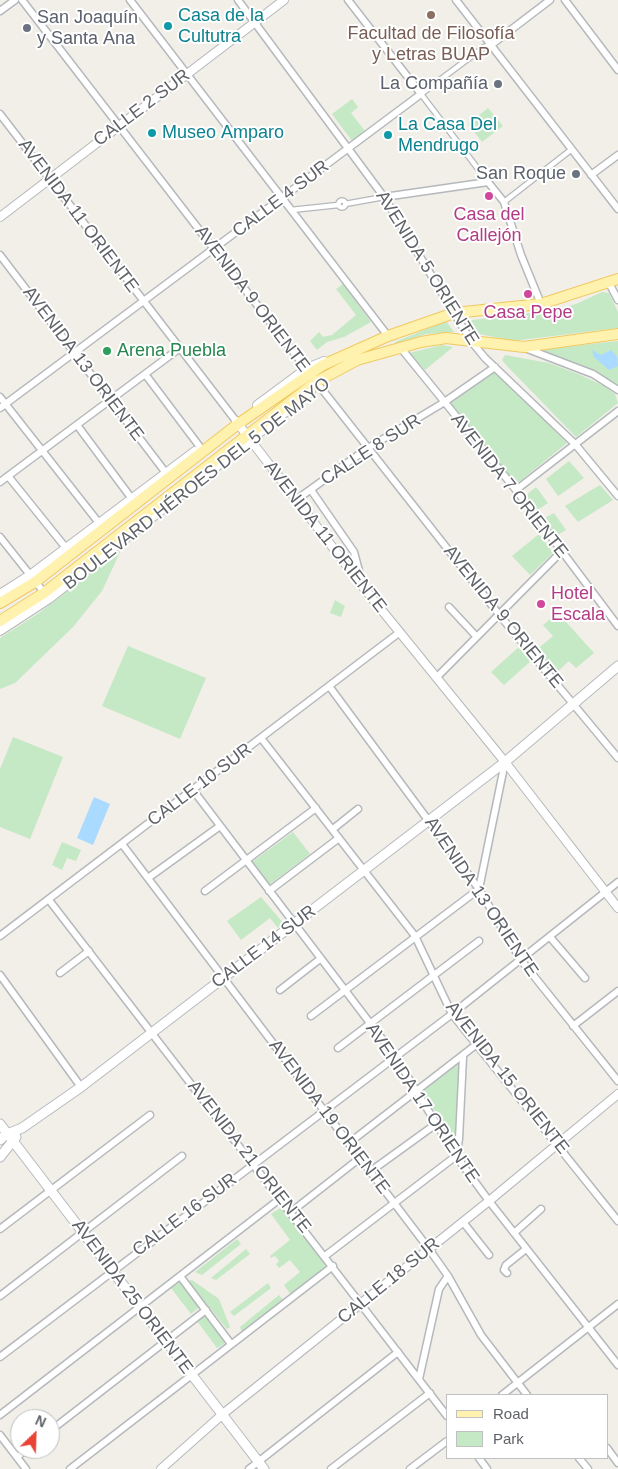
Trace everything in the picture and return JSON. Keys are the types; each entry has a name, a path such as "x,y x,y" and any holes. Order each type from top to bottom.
{"main road":[{"name":"BOULEVARD HÉROES DEL 5 DE MAYO","path":"0,603 32,578 94,538 237,423 308,370 388,336 454,313 541,304 613,281"},
{"name":"BOULEVARD HÉROES DEL 5 DE MAYO","path":"0,621 47,596 317,384 357,360 400,347 446,338 524,348 618,334"},
{"path":"94,538 99,523"},
{"name":"CALLE 14 SUR","path":"0,1140 10,1137 81,1087 294,924 505,762 618,666"},
{"name":"AVENIDA 25 ORIENTE","path":"0,1124 261,1465"},
{"path":"0,1157 10,1137"}],"street":[{"path":"0,11 15,0"},
{"name":"AVENIDA 9 ORIENTE","path":"22,0 317,384 498,613 618,758"},
{"path":"130,0 388,336"},
{"name":"AVENIDA 5 ORIENTE","path":"238,0 350,148 384,197 471,341 575,444 618,496"},
{"name":"CALLE 2 SUR","path":"0,217 284,0"},
{"path":"348,0 504,202 521,255 541,304"},
{"path":"456,0 618,210"},
{"path":"491,45 550,0"},
{"path":"565,0 618,70"},
{"name":"CALLE 4 SUR","path":"3,406 484,47 491,45"},
{"name":"AVENIDA 11 ORIENTE","path":"0,114 296,500 505,762 618,908"},
{"path":"504,202 572,150"},
{"path":"591,175 618,155"},
{"path":"291,210 338,205 341,201 345,204 488,182"},
{"name":"AVENIDA 13 ORIENTE","path":"0,256 166,473"},
{"path":"613,281 618,300"},
{"name":"AVENIDA 7 ORIENTE","path":"400,347 443,403 516,490 618,626"},
{"path":"0,482 180,348"},
{"path":"524,348 593,374 618,390"},
{"name":"CALLE 8 SUR","path":"296,500 368,448 443,403 496,367"},
{"path":"145,374 200,447"},
{"path":"0,397 3,406 42,450 99,523"},
{"path":"516,490 618,411"},
{"name":"BOULEVARD HÉROES DEL 5 DE MAYO","path":"0,594 32,578 66,548 132,498 200,447 237,423"},
{"path":"77,425 132,498"},
{"path":"8,476 66,548"},
{"path":"310,490 354,552 364,587"},
{"path":"0,537 47,596"},
{"path":"437,677 498,613 561,552"},
{"name":"BOULEVARD HÉROES DEL 5 DE MAYO","path":"0,631 47,596"},
{"path":"449,607 476,636"},
{"name":"CALLE 10 SUR","path":"0,936 400,632"},
{"name":"AVENIDA 13 ORIENTE","path":"329,686 479,889 520,960 618,1081"},
{"name":"AVENIDA 15 ORIENTE","path":"261,738 415,936 452,1014 618,1221"},
{"path":"311,1016 479,889 505,762"},
{"name":"AVENIDA 17 ORIENTE","path":"193,790 394,1056 456,1156 488,1201 618,1364"},
{"path":"205,891 316,808"},
{"path":"333,830 358,809"},
{"path":"148,878 220,826"},
{"path":"269,891 339,838"},
{"name":"AVENIDA 19 ORIENTE","path":"122,844 429,1249 448,1276 482,1335 527,1394"},
{"name":"CALLE 16 SUR","path":"0,1357 394,1056 452,1014 618,882"},
{"name":"AVENIDA 21 ORIENTE","path":"49,900 153,1032 446,1415"},
{"path":"550,937 585,978"},
{"path":"338,1048 479,941"},
{"path":"60,973 89,951"},
{"path":"280,990 320,959"},
{"path":"0,975 81,1087"},
{"path":"573,1026 618,991"},
{"path":"349,1143 416,1090 463,1057 477,1044"},
{"path":"325,1256 456,1156 459,1139 463,1057"},
{"name":"CALLE 18 SUR","path":"161,1469 222,1414 463,1222 618,1094"},
{"path":"0,1229 150,1115"},
{"path":"371,1171 436,1124"},
{"path":"0,1296 182,1156"},
{"path":"291,1212 360,1158"},
{"path":"0,1415 281,1198"},
{"path":"514,1233 541,1209"},
{"path":"463,1222 489,1255"},
{"path":"507,1273 504,1270 506,1264 526,1249"},
{"path":"70,1469 333,1266"},
{"path":"180,1276 232,1344"},
{"name":"CALLE 18 SUR","path":"419,1379 440,1289 448,1276"},
{"path":"503,1394 618,1304"},
{"path":"60,1423 206,1310"},
{"path":"250,1469 261,1465 398,1352"},
{"path":"331,1469 430,1394"},
{"path":"0,1435 10,1448"},
{"path":"410,1469 446,1441"},
{"path":"608,1449 618,1463"},
{"path":"580,1459 588,1469"}],"green space":[{"path":"352,99 358,107 351,113 365,131 352,141 332,114"},
{"path":"488,108 503,126 482,142 468,124"},
{"path":"343,284 371,322 344,337 327,342 317,350 310,341 319,332 323,337 332,335 356,315 336,289"},
{"path":"602,292 609,293 618,312 618,328 513,341 470,332 468,326 472,320 555,310 576,304"},
{"path":"446,321 454,332 426,334 396,344 395,342"},
{"path":"618,341 618,387 594,370 535,350"},
{"path":"442,345 453,347 425,370 409,353"},
{"path":"505,355 549,363 578,374 602,385 615,394 618,403 576,437 506,365 502,360"},
{"path":"496,371 567,443 515,485 448,404"},
{"path":"569,461 584,478 558,496 546,479"},
{"path":"600,485 613,500 578,522 565,506"},
{"path":"536,487 548,503 536,511 525,496"},
{"path":"554,513 566,530 556,536 543,519"},
{"path":"539,534 553,553 530,575 512,556"},
{"path":"121,550 102,591 73,627 15,683 0,689 0,638 39,613"},
{"path":"335,600 345,606 341,617 330,613"},
{"path":"558,613 594,653 576,668 569,661 554,675 535,651 553,636 543,625"},
{"path":"128,646 206,678 180,739 102,706"},
{"path":"520,646 532,660 504,685 491,672"},
{"path":"13,737 63,757 30,839 0,827 0,769"},
{"path":"293,832 310,854 269,885 252,862"},
{"path":"62,842 81,850 76,861 67,858 62,870 52,865"},
{"path":"261,897 284,924 278,928 270,918 241,940 227,921"},
{"path":"459,1062 457,1144 422,1092"},
{"path":"282,1207 324,1263 325,1267 319,1274 291,1295 284,1285 300,1272 290,1260 279,1268 276,1264 279,1261 275,1256 271,1258 270,1256 290,1240 271,1214"},
{"path":"237,1239 241,1244 202,1275 195,1272"},
{"path":"246,1249 250,1254 216,1280 211,1278"},
{"path":"192,1280 219,1299 230,1327 227,1329 188,1281"},
{"path":"181,1281 198,1303 198,1308 191,1314 171,1288"},
{"path":"268,1283 271,1288 234,1316 230,1312"},
{"path":"279,1295 284,1301 242,1333 240,1327"},
{"path":"203,1316 207,1317 224,1337 224,1344 217,1348 197,1321"}],"water":[{"path":"592,350 601,355 611,350 617,356 618,366 609,370 594,357"},
{"path":"94,797 110,804 93,845 77,838"}],"place":[{"name":"Facultad de Filosofía y Letras BUAP","path":"431,15"},
{"name":"Casa de la Cultutra","path":"168,26"},
{"name":"San Joaquín y Santa Ana","path":"27,28"},
{"name":"La Compañía","path":"498,84"},
{"name":"Museo Amparo","path":"152,133"},
{"name":"La Casa Del Mendrugo","path":"388,135"},
{"name":"San Roque","path":"576,174"},
{"name":"Casa del Callejón","path":"489,196"},
{"name":"Casa Pepe","path":"528,294"},
{"name":"Arena Puebla","path":"107,351"},
{"name":"Hotel Escala","path":"541,604"}]}
